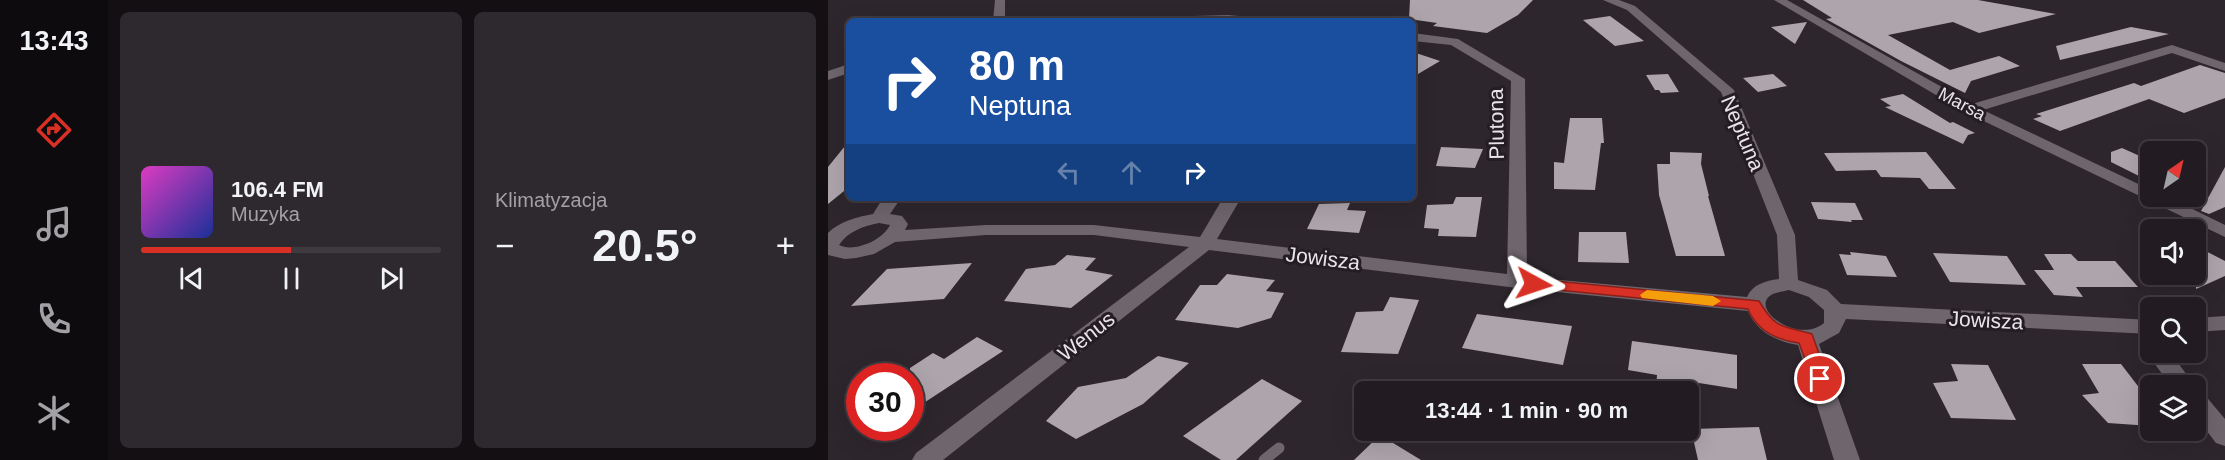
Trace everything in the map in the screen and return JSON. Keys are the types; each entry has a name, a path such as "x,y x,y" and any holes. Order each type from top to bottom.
{"street":[{"path":"999,18 1000,0"},
{"name":"Neptuna","path":"1608,0 1631,8 1727,90 1786,235 1789,284"},
{"name":"Marsa","path":"1779,0 1970,109 2140,191"},
{"name":"Plutona","path":"1416,37 1454,42 1518,79 1517,282"},
{"path":"1970,109 2172,49 2225,67"},
{"path":"828,76 846,69"},
{"path":"879,218 890,201"},
{"name":"Wenus","path":"926,460 1206,244 1230,201"},
{"name":"Marsa","path":"2174,207 2225,232"},
{"path":"832,248 847,228 879,218 896,220 899,224 898,230 892,237"},
{"name":"Jowisza","path":"832,248 871,248 892,237 986,230 1094,230 1517,282 1754,305"},
{"path":"1789,284 1809,288 1825,298 1835,311 1836,321 1831,330 1821,336 1806,338 1787,336 1770,328 1759,316 1754,305 1756,296 1764,288 1789,284"},
{"name":"Jowisza","path":"1835,311 2140,328"},
{"path":"2206,324 2225,323"},
{"path":"1806,338 1847,460"},
{"path":"2166,363 2175,375"},
{"path":"2206,412 2225,436"}],"lane":[{"path":"1264,460 1279,448"}],"building":[{"path":"1410,0 1533,0 1518,15 1487,33 1433,26 1437,23 1409,18"},
{"path":"1803,0 1978,0 2056,14 1979,33 1953,22 1888,35 1950,70 1999,56 2020,66 1971,81 1965,93 1901,61 1826,19 1832,18"},
{"path":"1610,16 1644,41 1615,46 1583,20"},
{"path":"1807,22 1795,44 1771,27"},
{"path":"2131,27 2169,34 2060,60 2056,46"},
{"path":"1416,53 1440,61 1416,75"},
{"path":"2200,65 2225,73 2225,98 2184,113 2149,99 2060,131 2033,119 2042,116 2036,114 2134,83 2141,86"},
{"path":"1668,74 1679,92 1661,93 1655,90 1646,75"},
{"path":"1773,74 1787,86 1758,92 1743,78"},
{"path":"1903,94 1950,123 1953,122 1975,133 1968,135 1963,144 1885,107 1891,106 1880,99"},
{"path":"1570,118 1602,118 1604,143 1601,143 1595,190 1554,189 1554,162 1564,163"},
{"path":"846,145 846,189 828,204 828,167"},
{"path":"1441,147 1483,149 1475,168 1436,166"},
{"path":"2122,148 2140,156 2140,176 2111,162 2111,152"},
{"path":"1670,152 1702,153 1701,164 1708,196 1725,256 1676,256 1659,195 1657,164 1670,164"},
{"path":"1926,152 1956,189 1929,189 1920,178 1881,177 1876,170 1836,171 1824,153"},
{"path":"2225,167 2225,207 2209,214 2201,211 2206,207 2206,202"},
{"path":"1456,197 1482,197 1476,237 1438,236 1439,229 1424,228 1427,205 1453,204"},
{"path":"1811,202 1855,203 1863,220 1851,220 1852,222 1818,219"},
{"path":"1350,203 1347,210 1366,211 1359,233 1307,229 1319,204"},
{"path":"1579,232 1626,232 1629,263 1578,262"},
{"path":"2206,251 2225,261 2225,276 2206,285"},
{"path":"1850,252 1886,256 1897,277 1847,275 1839,254 1851,255"},
{"path":"1933,253 2007,256 2026,285 1950,282"},
{"path":"2044,254 2071,254 2078,261 2115,261 2138,287 2076,287 2083,297 2054,295 2034,270 2054,270"},
{"path":"1067,255 1096,258 1085,270 1113,275 1071,308 1004,301 1026,269 1055,265"},
{"path":"972,263 944,299 851,306 887,269"},
{"path":"1227,274 1275,280 1266,291 1284,293 1271,318 1238,328 1175,320 1200,285 1217,285"},
{"path":"1390,297 1419,300 1398,354 1341,352 1356,312 1383,311"},
{"path":"1477,314 1572,326 1563,365 1462,348"},
{"path":"977,337 1003,351 924,403 924,363 918,363 933,353 944,359"},
{"path":"1632,341 1737,355 1737,389 1699,383 1699,381 1657,381 1657,375 1628,370"},
{"path":"1158,356 1189,363 1143,404 1076,439 1046,421 1078,387 1126,378"},
{"path":"1951,364 1988,365 2016,420 1951,418 1933,383 1958,381"},
{"path":"2082,364 2121,364 2140,389 2140,425 2108,423 2082,395 2099,393"},
{"path":"1262,379 1302,401 1236,460 1221,460 1183,436"},
{"path":"1759,427 1767,460 1698,460 1694,441 1699,441 1699,429"},
{"path":"1374,441 1390,441 1421,460 1354,460"}],"slow traffic":[{"path":"1647,295 1713,301"}],"route":[{"path":"1534,284 1754,305 1759,316 1770,328 1787,336 1806,338 1820,379"}]}
